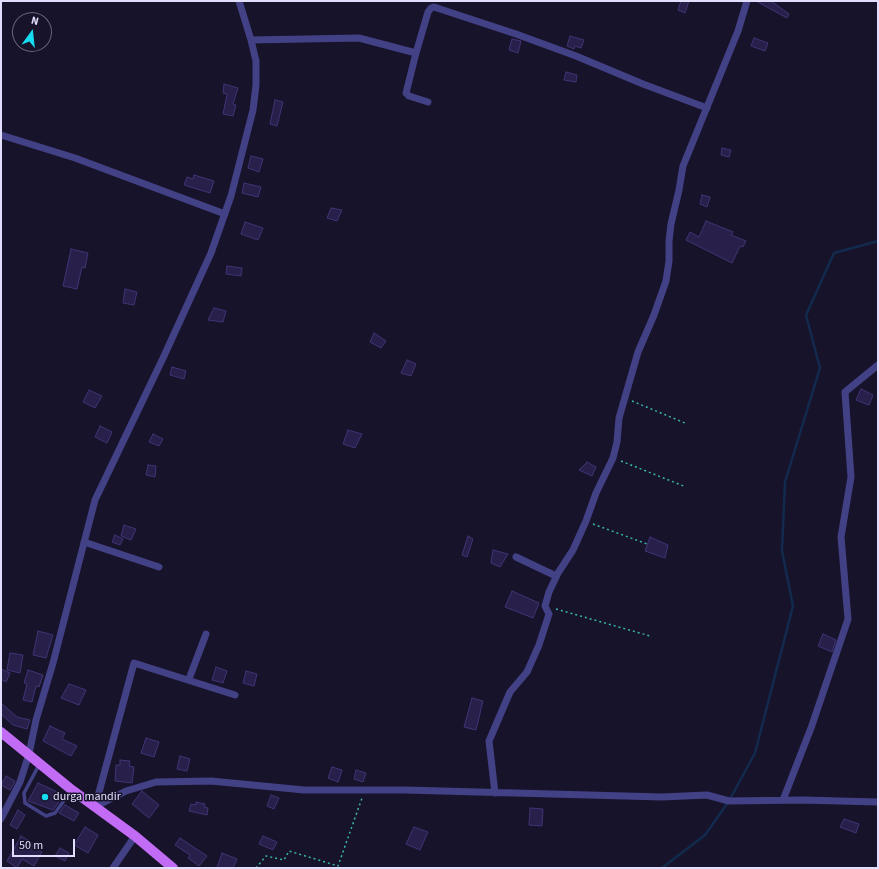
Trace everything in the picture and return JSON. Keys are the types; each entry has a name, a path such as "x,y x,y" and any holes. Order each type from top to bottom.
{"main road":[{"path":"1,732 72,790 135,836 173,868"}],"street":[{"path":"1,819 20,782 29,754 36,720 53,663 95,500 164,356 211,253 232,196 253,110 256,85 256,61 239,1"},
{"path":"495,793 489,741 510,692 527,672 539,645 549,614 544,606 549,592 556,576 573,550 586,521 596,493 614,458 619,418 638,352 654,315 666,281 669,261 671,224 683,166 738,31 747,1"},
{"path":"428,102 409,96 406,93 428,12 434,7 516,34 576,56 643,84 707,108"},
{"path":"251,40 359,38 416,53"},
{"path":"1,135 75,158 225,214"},
{"path":"783,800 811,728 848,618 841,537 851,477 845,392 878,365"},
{"path":"84,542 159,567"},
{"path":"516,557 556,576"},
{"path":"188,679 206,634"},
{"path":"95,807 134,663 235,695"},
{"path":"95,807 126,791 156,782 212,781 304,790 662,797 707,795 729,801 783,800 878,802"},
{"path":"113,868 135,836"}],"lane":[{"path":"40,764 24,793 25,803 46,816 55,813 72,790"}],"path":[{"path":"625,398 685,423"},
{"path":"614,458 686,487"},
{"path":"586,521 647,544"},
{"path":"544,606 650,636"},
{"path":"256,868 266,856 284,860 289,852 338,866 365,790"}],"building":[{"path":"681,1 689,1 685,13 678,10"},
{"path":"756,1 771,1 789,14 787,18"},
{"path":"570,36 584,40 581,48 575,46 574,49 567,46"},
{"path":"754,38 768,43 765,51 751,46"},
{"path":"512,39 521,41 518,53 509,50"},
{"path":"566,72 577,75 576,82 564,80"},
{"path":"224,84 238,88 233,104 236,105 233,116 223,114 227,94 223,93"},
{"path":"275,100 283,102 277,126 270,124"},
{"path":"722,148 731,150 729,157 721,155"},
{"path":"251,156 263,159 259,172 248,168"},
{"path":"194,175 214,181 210,193 184,185 187,177 193,179"},
{"path":"244,183 261,187 258,197 242,193"},
{"path":"702,195 710,197 707,207 700,204"},
{"path":"331,208 342,210 337,221 327,218"},
{"path":"706,221 733,232 731,235 746,241 743,247 740,246 732,263 686,240 690,232 699,237"},
{"path":"245,222 263,228 258,240 241,234"},
{"path":"71,249 88,253 85,268 82,267 77,289 63,286"},
{"path":"227,266 242,268 241,276 226,274"},
{"path":"125,289 137,292 134,305 123,303"},
{"path":"214,308 226,311 223,322 208,320"},
{"path":"374,333 386,341 381,348 370,342"},
{"path":"407,360 416,364 411,376 401,373"},
{"path":"172,367 186,371 184,379 170,375"},
{"path":"861,389 873,395 869,405 856,400"},
{"path":"89,390 102,396 95,408 83,402"},
{"path":"100,426 112,432 107,443 95,437"},
{"path":"348,430 362,434 355,448 343,444"},
{"path":"153,434 163,439 159,446 149,442"},
{"path":"587,462 596,467 592,476 579,470"},
{"path":"148,465 156,466 155,477 146,475"},
{"path":"124,525 136,529 131,540 121,536"},
{"path":"115,535 123,539 120,545 112,542"},
{"path":"468,536 473,539 467,557 462,555"},
{"path":"650,537 668,545 665,558 645,551"},
{"path":"493,550 508,554 500,567 491,563"},
{"path":"512,591 539,603 533,618 505,607"},
{"path":"38,631 53,635 46,658 33,655"},
{"path":"823,634 836,640 832,652 818,646"},
{"path":"10,653 23,655 20,673 7,670"},
{"path":"216,667 227,671 223,683 212,680"},
{"path":"1,669 10,673 6,682 1,679"},
{"path":"28,670 43,675 39,687 36,686 32,702 23,700 27,684 24,683"},
{"path":"246,671 257,674 254,686 243,683"},
{"path":"69,684 86,690 79,705 61,698"},
{"path":"472,698 483,701 476,730 464,727"},
{"path":"1,703 17,717 30,720 27,729 13,725 1,714"},
{"path":"50,726 65,733 62,739 77,746 71,756 43,741"},
{"path":"146,738 159,742 154,757 141,753"},
{"path":"180,756 190,759 187,771 177,769"},
{"path":"120,760 130,761 129,766 134,767 132,783 115,781 116,765 120,765"},
{"path":"332,767 342,770 338,782 328,778"},
{"path":"356,770 366,773 363,782 354,779"},
{"path":"6,776 15,781 10,790 1,785"},
{"name":"durga mandir","path":"38,783 62,794 58,801 59,802 53,810 28,801"},
{"path":"142,791 159,805 149,818 132,804"},
{"path":"271,795 279,798 274,809 267,806"},
{"path":"196,802 205,804 204,807 208,808 207,815 189,811 191,804 196,805"},
{"path":"65,805 79,813 74,821 59,813"},
{"path":"530,808 543,809 542,826 529,825"},
{"path":"18,810 25,815 17,829 10,825"},
{"path":"844,819 859,824 856,833 840,827"},
{"path":"85,827 98,835 88,853 74,845"},
{"path":"414,827 428,832 420,850 406,844"},
{"path":"21,836 42,852 34,866 22,859 17,868 7,861"},
{"path":"263,836 277,842 273,850 259,844"},
{"path":"180,838 207,856 199,866 188,858 190,855 175,845"},
{"path":"60,848 69,853 65,861 55,856"},
{"path":"222,853 237,859 233,868 217,868"}],"waterway":[{"path":"662,868 705,835 729,801 755,753 793,606 782,551 785,482 820,368 806,315 834,253 878,241"}],"place":[{"name":"durga mandir","path":"45,797"}]}
